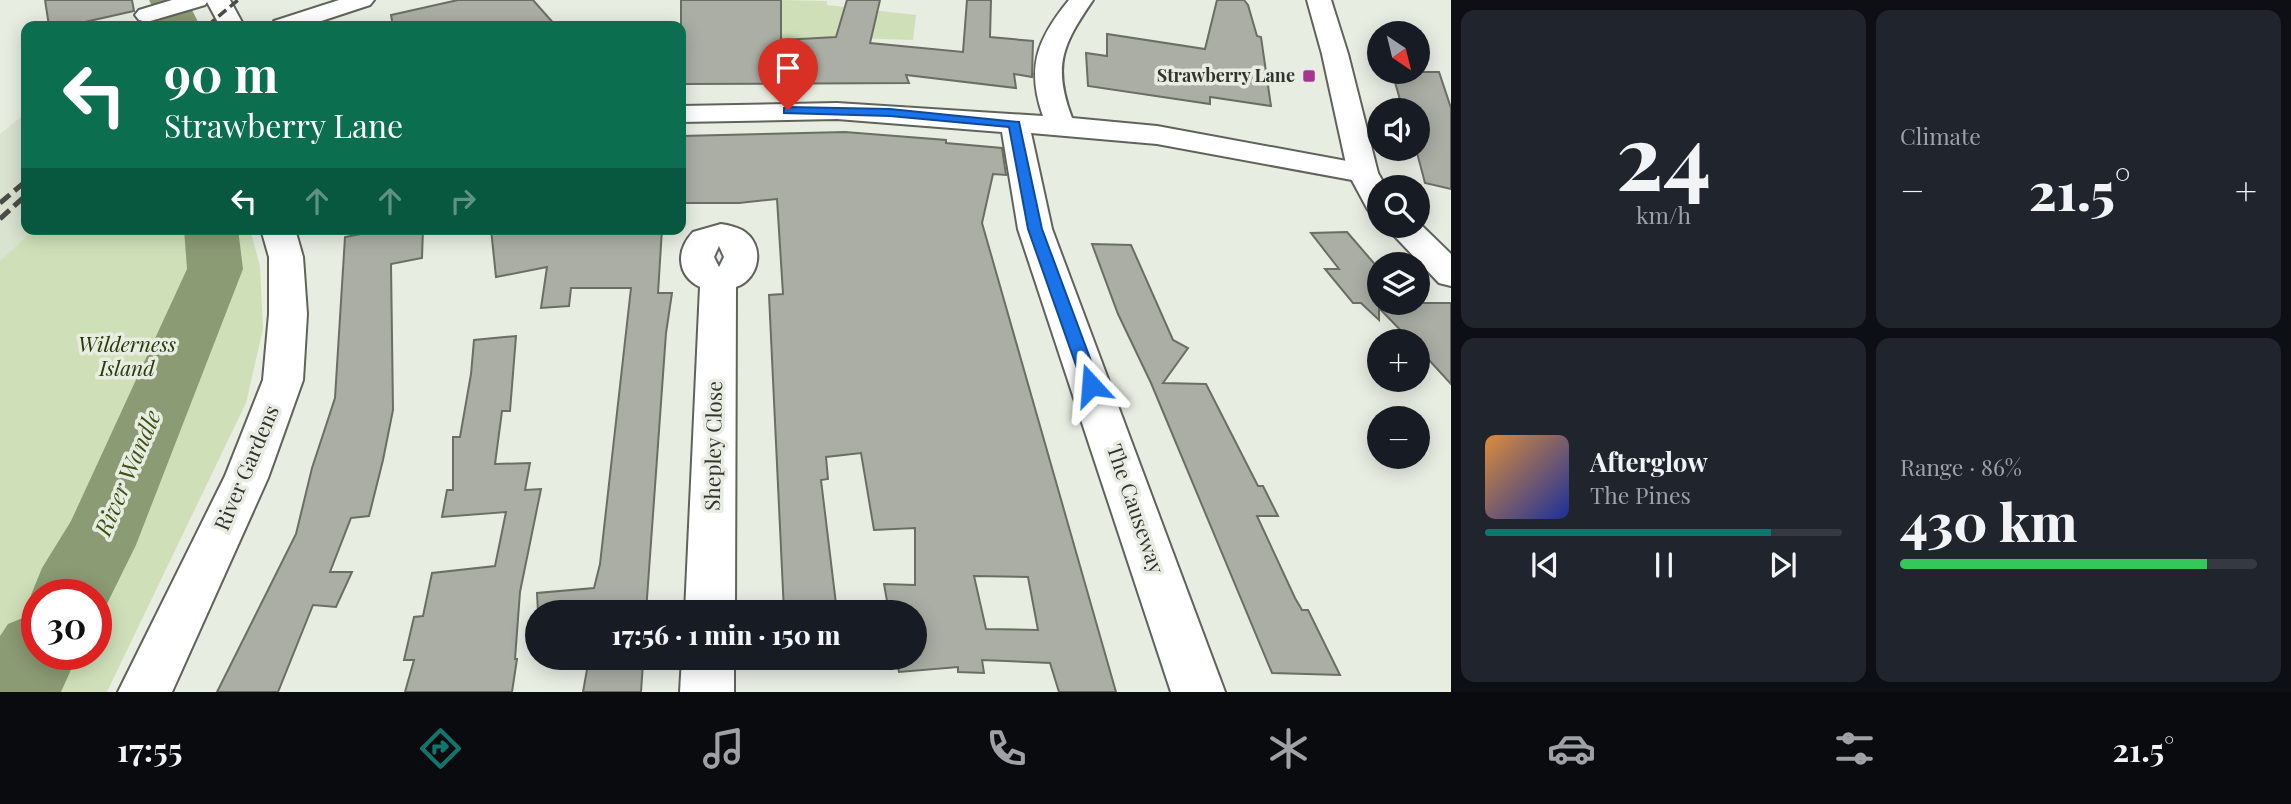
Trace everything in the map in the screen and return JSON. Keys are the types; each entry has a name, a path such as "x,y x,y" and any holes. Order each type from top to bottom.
{"street":[{"path":"218,0 229,21"},
{"path":"298,21 362,0"},
{"path":"1319,0 1367,180"},
{"path":"147,15 193,1"},
{"path":"1061,125 1045,74 1047,58 1065,12"},
{"path":"686,114 837,111 1061,125 1157,135 1363,173"},
{"name":"The Causeway","path":"1015,124 1035,229 1198,692"},
{"name":"River Gardens","path":"145,692 246,478 283,380 288,314 286,257 280,235"},
{"path":"1414,238 1451,274"},
{"name":"Shepley Close","path":"710,600 718,280"},
{"path":"707,692 708,670"}],"shaded area":[{"path":"21,117 21,235 28,235 0,261 0,134"}],"green space":[{"path":"781,0 827,1 827,5 916,15 913,40 782,38"},
{"name":"Wilderness Island","path":"28,235 252,235 260,266 263,329 246,403 107,692 0,692 0,261"}],"building":[{"path":"45,0 132,0 134,11 89,21 48,21"},
{"path":"458,0 533,0 552,21 392,21 391,15"},
{"path":"681,0 781,0 781,40 836,37 847,0 880,0 870,43 963,52 967,0 991,0 990,37 1033,41 1032,77 1014,74 1016,88 906,75 909,83 686,84 686,21 681,21"},
{"path":"1217,0 1244,0 1248,5 1257,36 1261,37 1271,106 1210,97 1210,104 1088,86 1086,53 1107,56 1107,34 1205,49"},
{"path":"1430,72 1439,72 1451,108 1451,189 1430,184 1430,175 1423,175 1419,161 1430,161 1430,98 1400,98 1395,84 1430,84"},
{"path":"845,132 946,140 946,143 1002,148 1006,175 993,174 982,223 1116,692 1059,692 1050,663 982,660 984,673 958,672 958,667 927,670 927,600 887,600 884,584 915,585 915,528 874,530 861,453 826,457 828,479 821,480 836,600 783,600 769,295 783,294 777,199 739,203 686,203 686,136","holes":["974,576 1028,577 1038,630 986,629"]},
{"path":"1347,232 1367,255 1367,309 1361,303 1353,303 1325,269 1339,269 1311,233"},
{"path":"423,235 422,258 391,264 393,410 369,516 351,518 330,572 352,572 336,607 313,605 278,692 217,692 296,534 312,468 335,398 345,237"},
{"path":"492,235 662,235 658,293 672,293 666,333 647,600 537,600 537,593 594,588 600,564 631,288 571,288 569,306 541,308 547,267 496,277"},
{"path":"1092,244 1131,245 1173,340 1188,348 1163,383 1206,384 1258,486 1263,486 1278,516 1257,516 1295,598 1302,610 1308,610 1340,675 1272,673 1151,383 1118,314"},
{"path":"1430,303 1451,303 1451,384 1430,361 1430,329 1399,329 1386,315 1430,315"},
{"path":"516,336 510,411 502,411 495,464 530,463 525,490 541,489 520,592 517,659 512,692 405,692 414,660 404,660 414,617 423,616 432,573 495,566 506,512 442,517 447,490 453,490 453,437 460,437 474,340"},
{"path":"587,670 643,670 641,692 583,692"}],"waterway":[{"name":"River Wandle","path":"168,0 178,21"},
{"name":"River Wandle","path":"79,579 98,545 215,269 212,235"},
{"name":"River Wandle","path":"14,692 27,670"}],"railway":[{"path":"213,21 238,0"},
{"path":"0,203 21,185"},
{"path":"0,219 21,200"}],"place":[{"name":"Strawberry Lane","path":"1309,76"}],"route":[{"path":"788,110 890,113 1015,124 1035,229 1091,385"}]}
